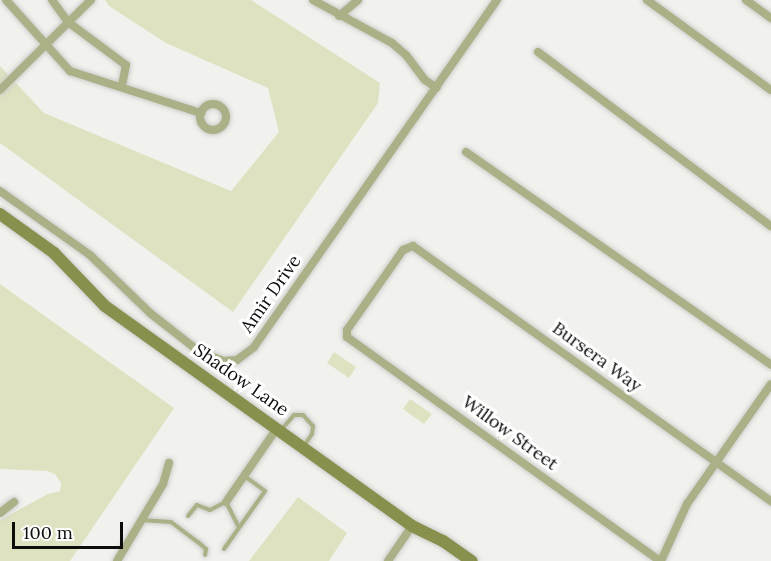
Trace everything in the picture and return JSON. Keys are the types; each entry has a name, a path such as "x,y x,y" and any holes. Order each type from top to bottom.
{"street":[{"path":"6,0 70,71 87,79 122,86 201,113"},
{"path":"52,0 68,22 126,65 122,86"},
{"path":"0,90 91,0"},
{"path":"313,0 392,43 406,55 425,80 437,88"},
{"path":"339,16 358,0"},
{"name":"Amir Drive","path":"0,191 90,255 150,313 200,352 223,361 237,360 254,347 497,0"},
{"path":"647,0 771,90"},
{"path":"746,0 771,18"},
{"path":"538,52 771,226"},
{"path":"466,152 771,365"},
{"name":"Shadow Lane","path":"0,214 54,253 105,306 412,526 466,559"},
{"name":"Bursera Way","path":"403,250 413,246 771,501"},
{"name":"Willow Street","path":"403,250 347,330 347,337 661,561"},
{"path":"661,561 679,516 771,384"},
{"path":"226,502 279,429"},
{"path":"117,561 163,484 169,463"},
{"path":"0,513 14,502"},
{"path":"388,561 412,526"}],"lane":[{"path":"279,429 294,415 303,415 311,421 313,430 303,447"},
{"path":"224,549 265,491 244,476"},
{"path":"188,516 197,505 210,510 226,502 239,527"},
{"path":"141,520 171,522 206,549 205,555"}],"green space":[{"path":"105,0 251,0 380,83 378,103 233,312 0,143 0,66 44,113 231,191 279,132 268,88 166,43 109,6"},
{"path":"0,284 174,408 70,561 0,561 0,520 48,494 60,491 61,483 55,474 47,471 0,469"},
{"path":"334,352 356,367 349,378 327,363"},
{"path":"410,399 432,414 424,424 403,409"},
{"path":"298,497 347,533 329,561 249,561"}]}
